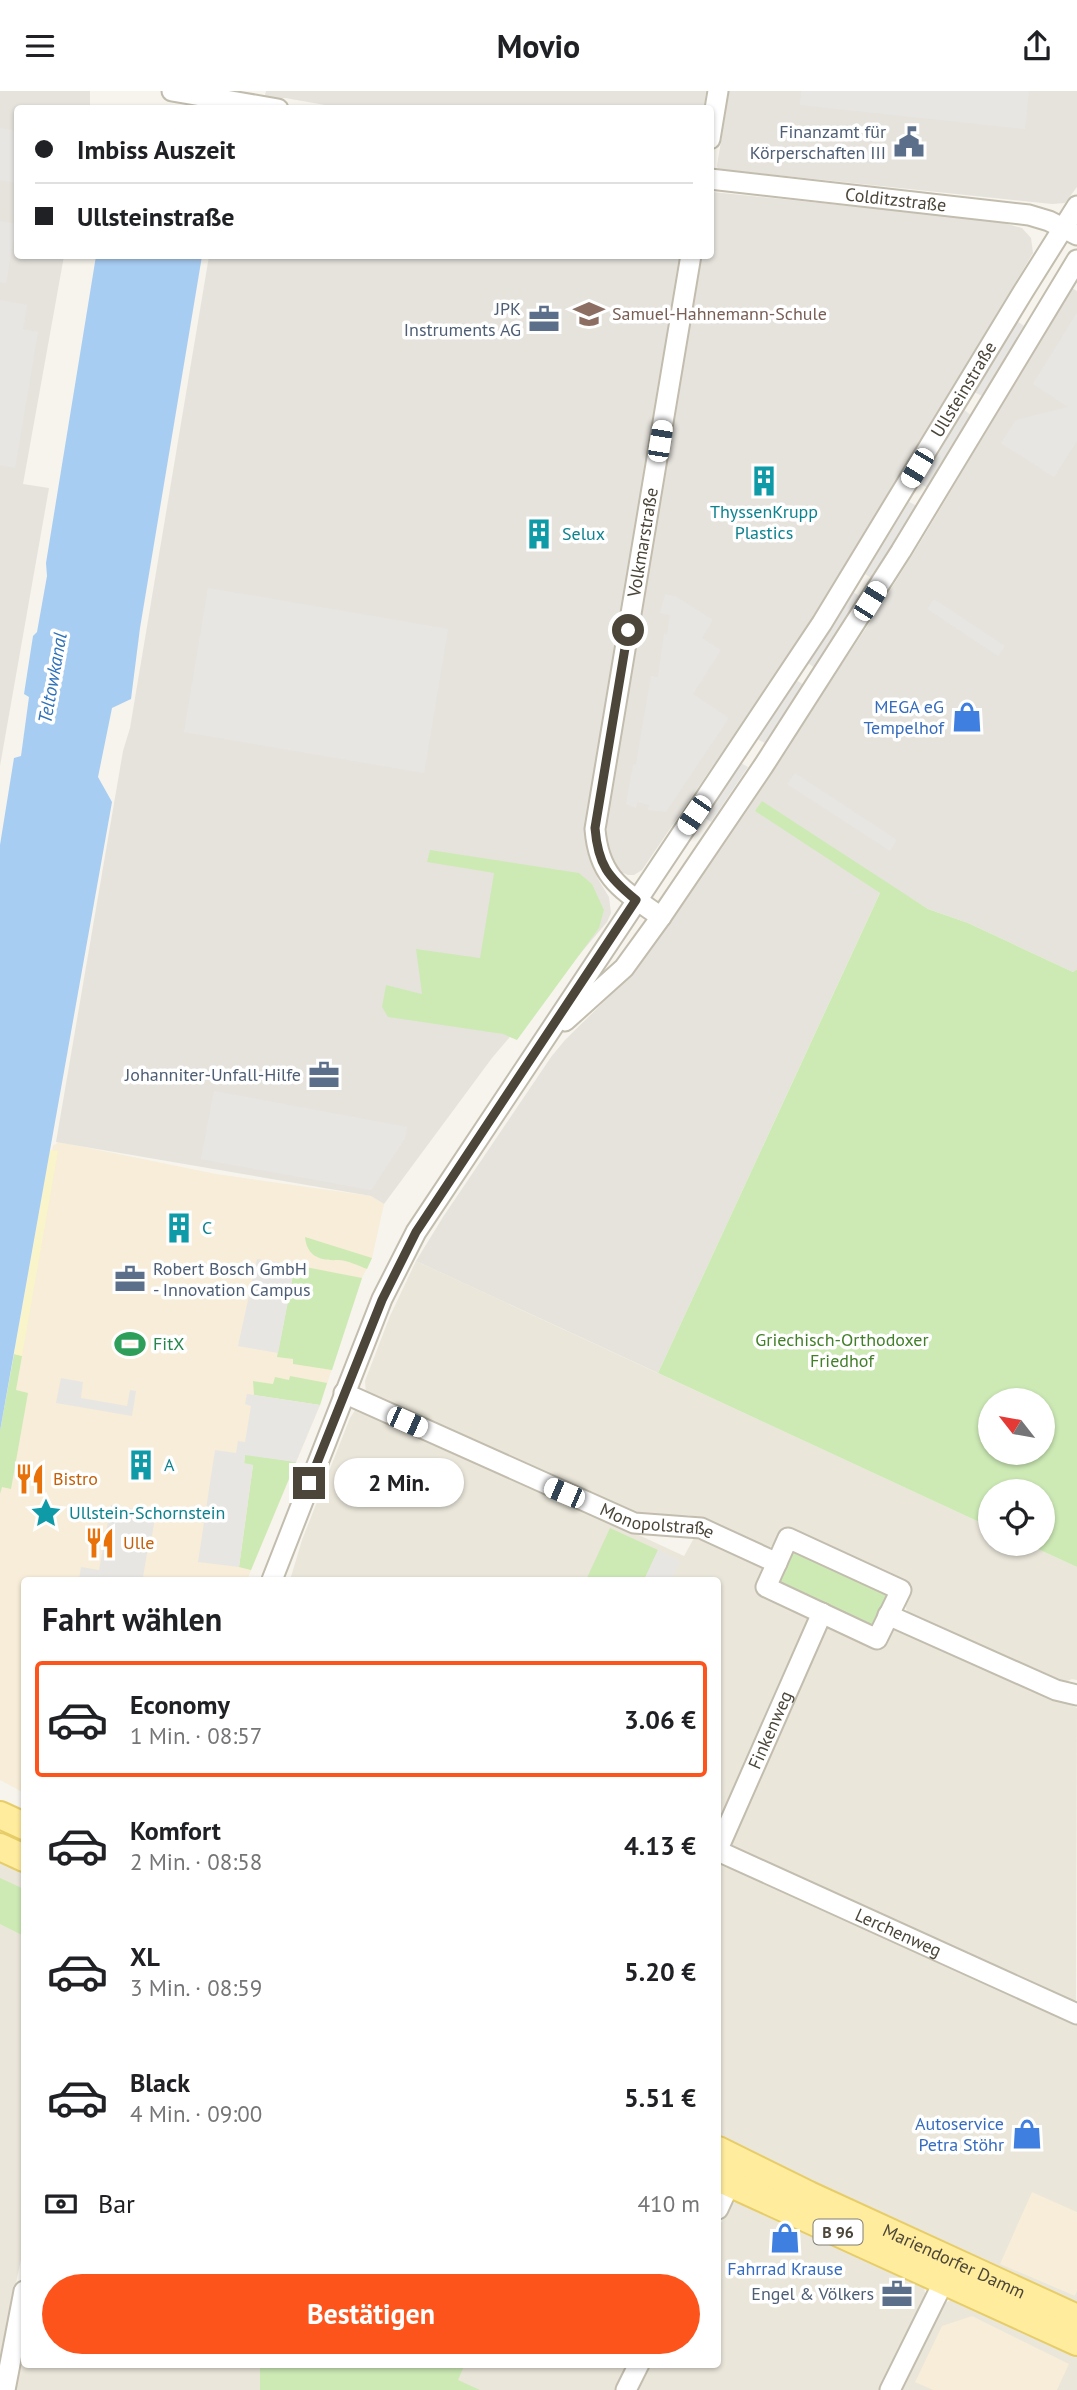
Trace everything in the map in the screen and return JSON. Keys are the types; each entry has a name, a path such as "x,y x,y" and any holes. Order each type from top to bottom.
{"main road":[{"path":"0,1815 21,1825"},
{"path":"0,1847 21,1857"},
{"name":"Mariendorfer Damm","path":"726,2168 949,2271 1077,2342"},
{"name":"Mariendorfer Damm","path":"949,2271 1077,2318"}],"street":[{"path":"172,91 257,105"},
{"path":"714,118 719,91"},
{"name":"Colditzstraße","path":"714,179 997,210 1029,215 1070,231"},
{"name":"Ullsteinstraße","path":"273,1577 382,1300 416,1232 822,623 1023,292 1070,231 1077,206"},
{"name":"Volkmarstraße","path":"636,900 609,876 602,864 595,828 690,259"},
{"name":"Ullsteinstraße","path":"548,1036 624,968 661,917 764,765 896,561 1077,260"},
{"path":"1023,292 1048,307"},
{"path":"738,749 764,765"},
{"path":"636,900 661,917"},
{"name":"Monopolstraße","path":"344,1393 634,1524 701,1528 777,1563"},
{"path":"788,1538 901,1590 877,1639 766,1587 777,1563 788,1538"},
{"name":"Finkenweg","path":"721,1843 822,1613"},
{"path":"888,1615 1056,1690 1077,1695"},
{"name":"Lerchenweg","path":"721,1851 1077,2014"},
{"path":"721,2194 726,2168"},
{"path":"890,2390 949,2271"},
{"path":"5,2390 21,2307"},
{"path":"626,2390 637,2368"}],"shaded area":[{"path":"0,91 90,91 90,105 14,105 14,259 63,259 23,484 49,488 0,766"},
{"path":"266,91 706,91 704,105 325,105 285,98 264,99"},
{"path":"729,91 1077,91 1077,187 1065,203 1052,204 718,169"},
{"path":"801,91 1029,91 1025,129 800,105"},
{"path":"0,128 14,130 14,182 0,180"},
{"path":"714,192 996,221 1022,228 1031,238 1033,253 868,529 793,648 642,870 634,875 618,871 612,860 607,842 607,822 701,259 714,259"},
{"path":"0,221 14,224 14,236 6,283 0,282"},
{"path":"208,259 680,259 586,824 588,855 609,897 611,913 607,922 492,1058 384,1204 371,1196 56,1142 123,751 130,728"},
{"path":"1072,288 1077,291 1077,969 1073,972 968,923 928,909 885,882 658,1373 416,1261 551,1057 631,975 779,759 921,541"},
{"path":"0,300 27,305 23,329 38,332 15,468 0,465"},
{"path":"1077,313 1077,441 1054,477 1001,443 1016,420 1068,407 1033,384"},
{"path":"1017,321 1024,326 982,396 974,392"},
{"path":"964,410 971,415 928,488 920,484"},
{"path":"909,502 917,506 873,579 865,574"},
{"path":"208,588 448,629 424,773 184,732"},
{"path":"853,592 861,597 815,668 808,663"},
{"path":"665,594 677,597 713,620 702,638 721,650 693,694 729,718 666,812 648,810 649,805 637,802 636,808 626,804 633,765 636,764 651,676 658,677 664,634 667,634 670,615 660,613"},
{"path":"934,599 1005,646 998,656 927,609"},
{"path":"796,680 804,685 765,743 757,739"},
{"path":"741,763 748,767 711,822 704,817"},
{"path":"795,773 897,840 890,851 787,784"},
{"path":"214,1091 407,1127 405,1138 371,1190 201,1159"},
{"path":"59,1142 216,1174 371,1196 384,1204 372,1258 362,1278 320,1405 248,1577 21,1577 21,1791 0,1780 0,1461 9,1385 53,1146"},
{"path":"257,1259 295,1265 278,1353 238,1346"},
{"path":"416,1261 978,1521 978,1556 1053,1556 1077,1567 1077,1680 1072,1679 1059,1685 908,1614 904,1602 912,1585 786,1528 778,1543 766,1549 689,1515 633,1514 366,1393 365,1381 390,1316"},
{"path":"61,1378 83,1382 81,1398 127,1406 130,1390 136,1391 132,1416 56,1403"},
{"path":"247,1394 320,1405 296,1462 245,1455 244,1463 253,1465 239,1567 198,1562 215,1450 236,1453 238,1441 245,1442 251,1406 245,1404"},
{"path":"365,1408 684,1556 698,1535 759,1563 763,1572 756,1591 811,1618 721,1826 721,1577 291,1577 302,1540 350,1418 356,1409"},
{"path":"111,1505 156,1513 143,1577 79,1577 81,1567 99,1570"},
{"path":"658,1550 680,1561 672,1577 645,1577"},
{"path":"828,1624 881,1649 892,1631 897,1628 909,1631 1077,1708 1076,2000 1069,2001 730,1848 729,1842 819,1631"},
{"path":"721,1861 1077,2022 1077,2308 721,2139"},
{"path":"0,1862 21,1872 21,2260 0,2356"},
{"path":"1032,2192 1077,2212 1075,2296 1000,2264"},
{"path":"737,2201 924,2287 926,2299 880,2390 636,2390 647,2368 721,2368 721,2223 730,2205"},
{"path":"952,2299 1077,2355 1077,2390 901,2390 944,2304"},
{"path":"972,2316 1069,2364 1057,2390 933,2390 915,2382 942,2326"},
{"path":"21,2354 21,2368 627,2368 616,2390 14,2390"}],"green space":[{"name":"Griechisch-Orthodoxer Friedhof","path":"762,801 928,909 968,923 1073,972 1077,969 1077,1567 1053,1556 1055,1479 978,1479 978,1521 658,1373 880,893 755,811"},
{"path":"430,850 579,873 592,884 604,910 599,928 517,1040 503,1034 388,1017 382,1007 386,985 422,994 416,949 480,958 494,873 427,862"},
{"path":"305,1237 372,1258 367,1269 345,1261 326,1260 312,1253"},
{"path":"295,1265 362,1278 332,1370 293,1364 293,1359 277,1357"},
{"path":"14,1354 22,1356 16,1390 28,1393 11,1489 2,1487 0,1494 0,1431"},
{"path":"290,1376 327,1383 320,1405 254,1395 253,1381 273,1384 275,1377 289,1380"},
{"path":"245,1454 296,1462 251,1570 239,1567 253,1465 244,1464"},
{"path":"610,1528 658,1550 645,1577 587,1577"},
{"path":"800,1551 886,1593 888,1600 878,1622 871,1626 782,1586 779,1580 785,1562"},
{"path":"0,1878 21,1888 21,1934 0,1924"},
{"path":"260,2368 463,2368 458,2380 480,2390 260,2390"}],"sand":[{"path":"50,1150 58,1151 22,1356 14,1354"}],"water":[{"name":"Teltowkanal","path":"96,259 202,259 140,628 131,699 112,708 98,777 112,802 0,1431 0,845 14,758 21,756 29,697 24,694 33,636 37,632 47,576 46,563"}],"pier":[{"path":"125,91 220,91 218,105 159,105 124,100"}],"place":[{"name":"Finanzamt für Körperschaften III","path":"909,142"},
{"name":"Samuel-Hahnemann-Schule","path":"589,314"},
{"name":"JPK Instruments AG","path":"544,319"},
{"name":"ThyssenKrupp Plastics","path":"764,481"},
{"name":"Selux","path":"539,534"},
{"name":"MEGA eG Tempelhof","path":"967,717"},
{"name":"Johanniter-Unfall-Hilfe","path":"324,1075"},
{"name":"C","path":"179,1228"},
{"name":"Robert Bosch GmbH - Innovation Campus","path":"130,1279"},
{"name":"FitX","path":"130,1344"},
{"name":"A","path":"141,1465"},
{"name":"Bistro","path":"30,1479"},
{"name":"Ullstein-Schornstein","path":"46,1513"},
{"name":"Ulle","path":"100,1543"},
{"name":"Autoservice Petra Stöhr","path":"1027,2134"},
{"name":"Fahrrad Krause","path":"785,2238"},
{"name":"Engel & Völkers","path":"897,2294"}],"route":[{"path":"309,1483 382,1300 416,1232 636,900 609,876 602,864 595,828 628,630"}]}
